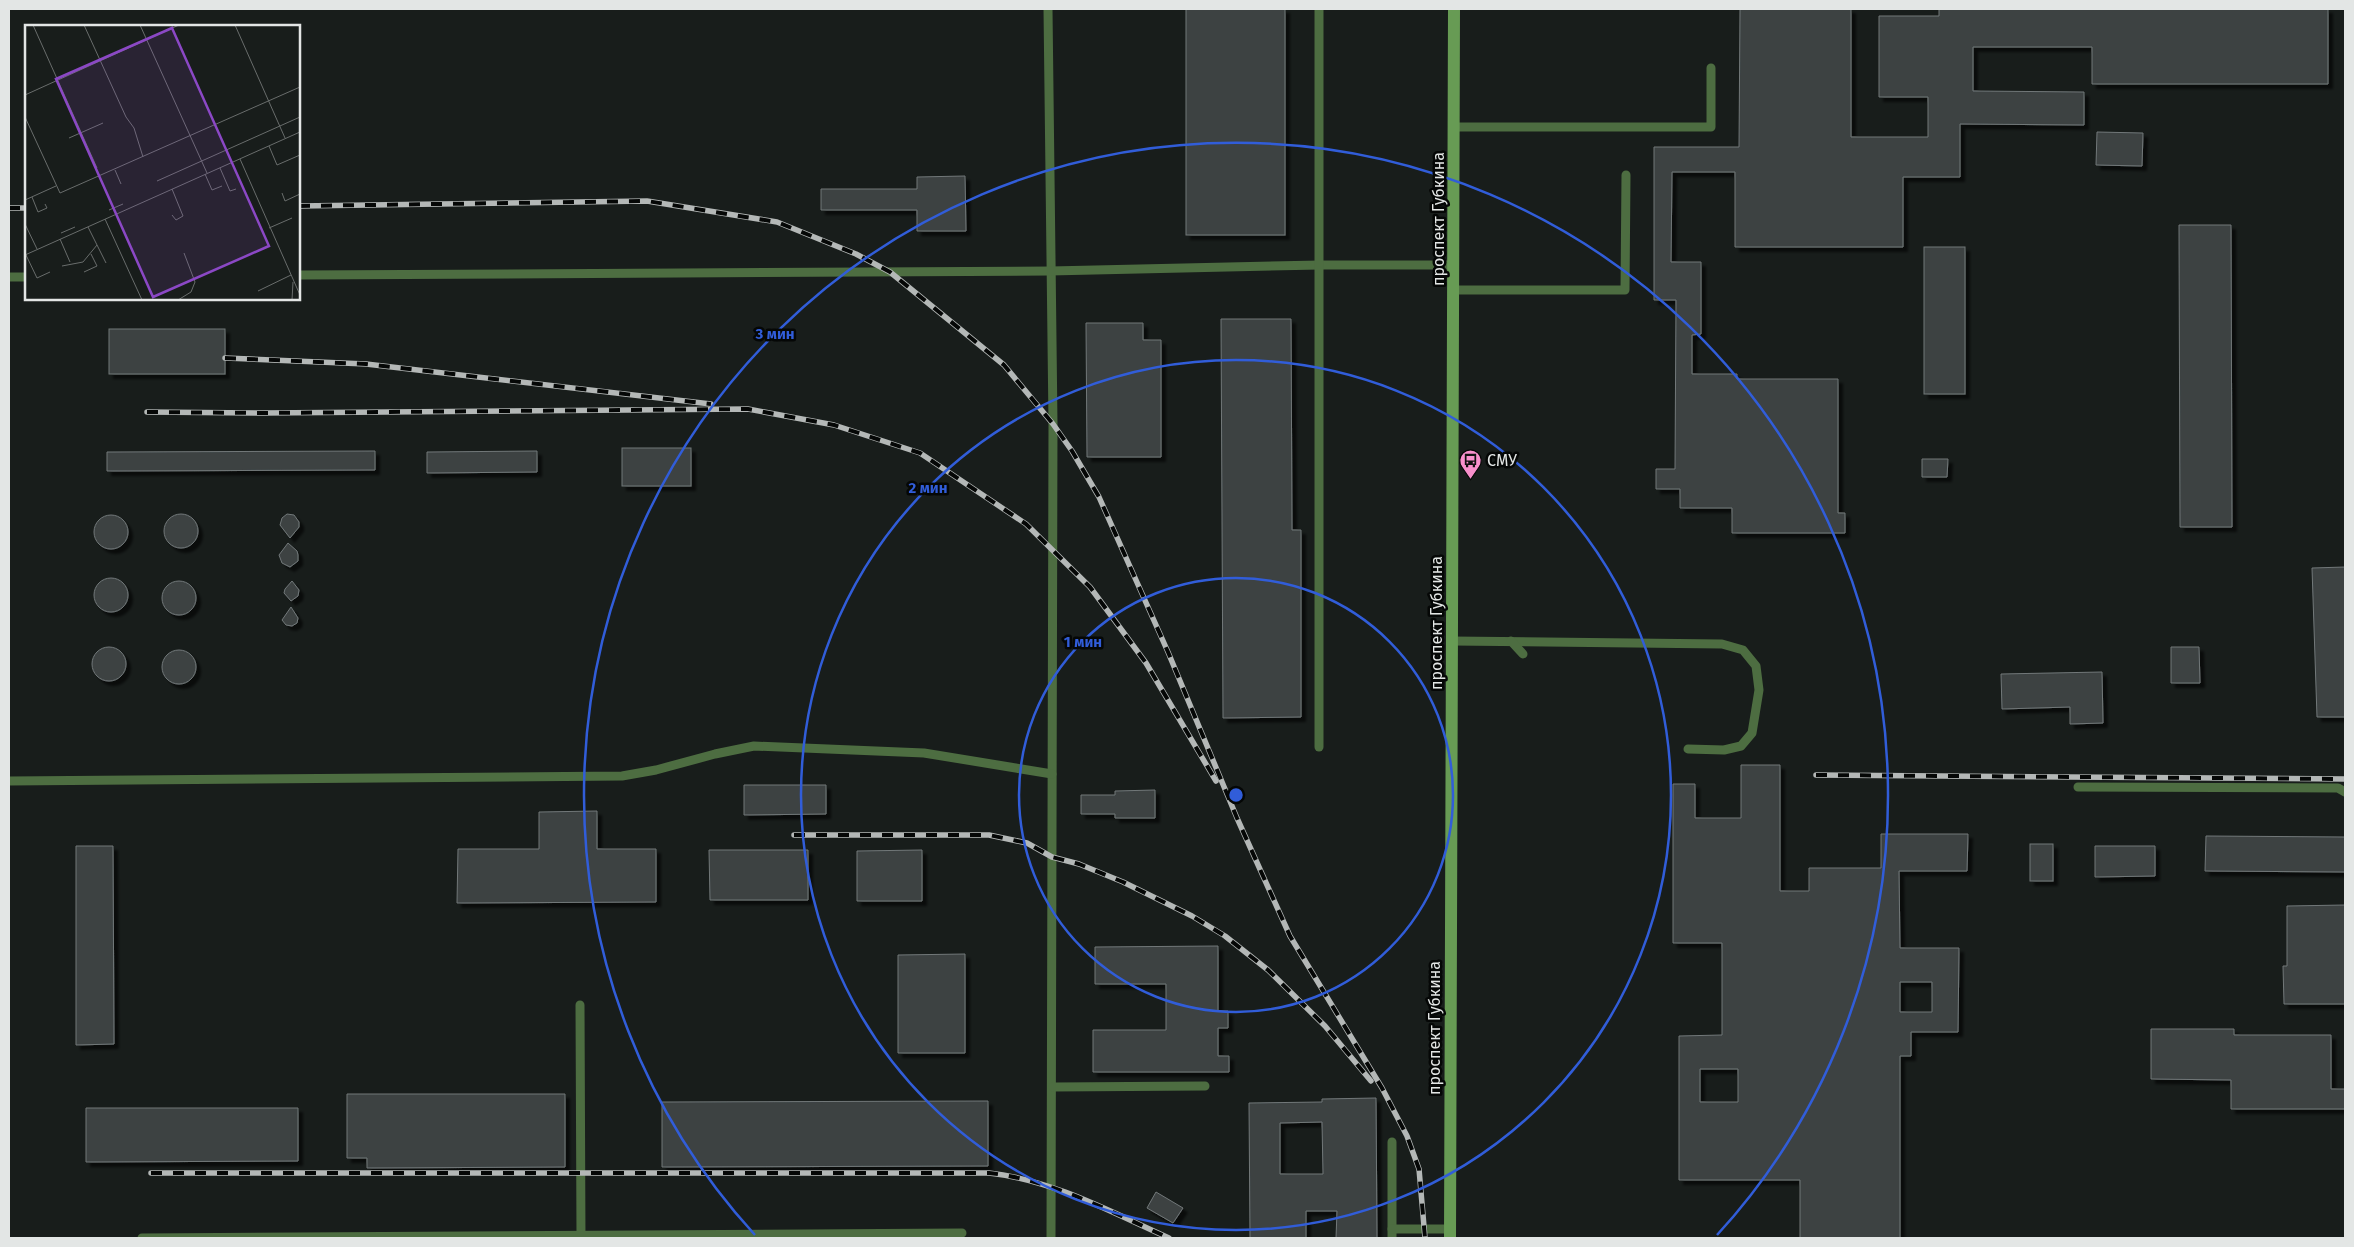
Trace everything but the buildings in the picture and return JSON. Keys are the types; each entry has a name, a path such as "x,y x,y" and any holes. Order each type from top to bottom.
{"main road":[{"name":"проспект Губкина","path":"1450,1233 1454,9"}],"lane":[{"path":"1048,9 1053,424 1052,1238"},
{"path":"1319,9 1319,747"},
{"path":"1454,127 1711,127 1711,68"},
{"path":"1454,290 1625,290 1626,175"},
{"path":"300,275 1050,271 1320,265 1454,265"},
{"path":"9,277 25,277"},
{"path":"1452,641 1722,644 1743,650 1756,666 1759,690 1752,734 1741,746 1724,750 1688,749"},
{"path":"1511,641 1523,654"},
{"path":"9,781 622,776 656,770 715,754 754,746 924,753 1052,774"},
{"path":"2078,787 2338,788 2345,792"},
{"path":"580,1005 581,1237"},
{"path":"1053,1087 1205,1086"},
{"path":"1392,1142 1392,1233 1450,1233"},
{"path":"142,1238 581,1237 962,1233"}],"railway":[{"path":"300,206 647,201 777,222 856,254 890,272 1004,365 1053,424 1072,451 1099,497 1168,652 1237,818 1290,936 1382,1088 1407,1136 1419,1169 1425,1238"},
{"path":"9,208 25,208"},
{"path":"225,358 366,364 711,404"},
{"path":"147,412 263,413 748,409 834,425 920,453 1026,524 1090,587 1146,663 1216,781"},
{"path":"1816,775 2345,779"},
{"path":"794,835 989,835 1027,843 1052,857 1079,864 1123,882 1192,916 1225,936 1268,970 1325,1026 1371,1081"},
{"path":"151,1173 989,1173 1036,1182 1059,1190 1169,1238"}],"place":[{"name":"СМУ","path":"1471,479"}]}
